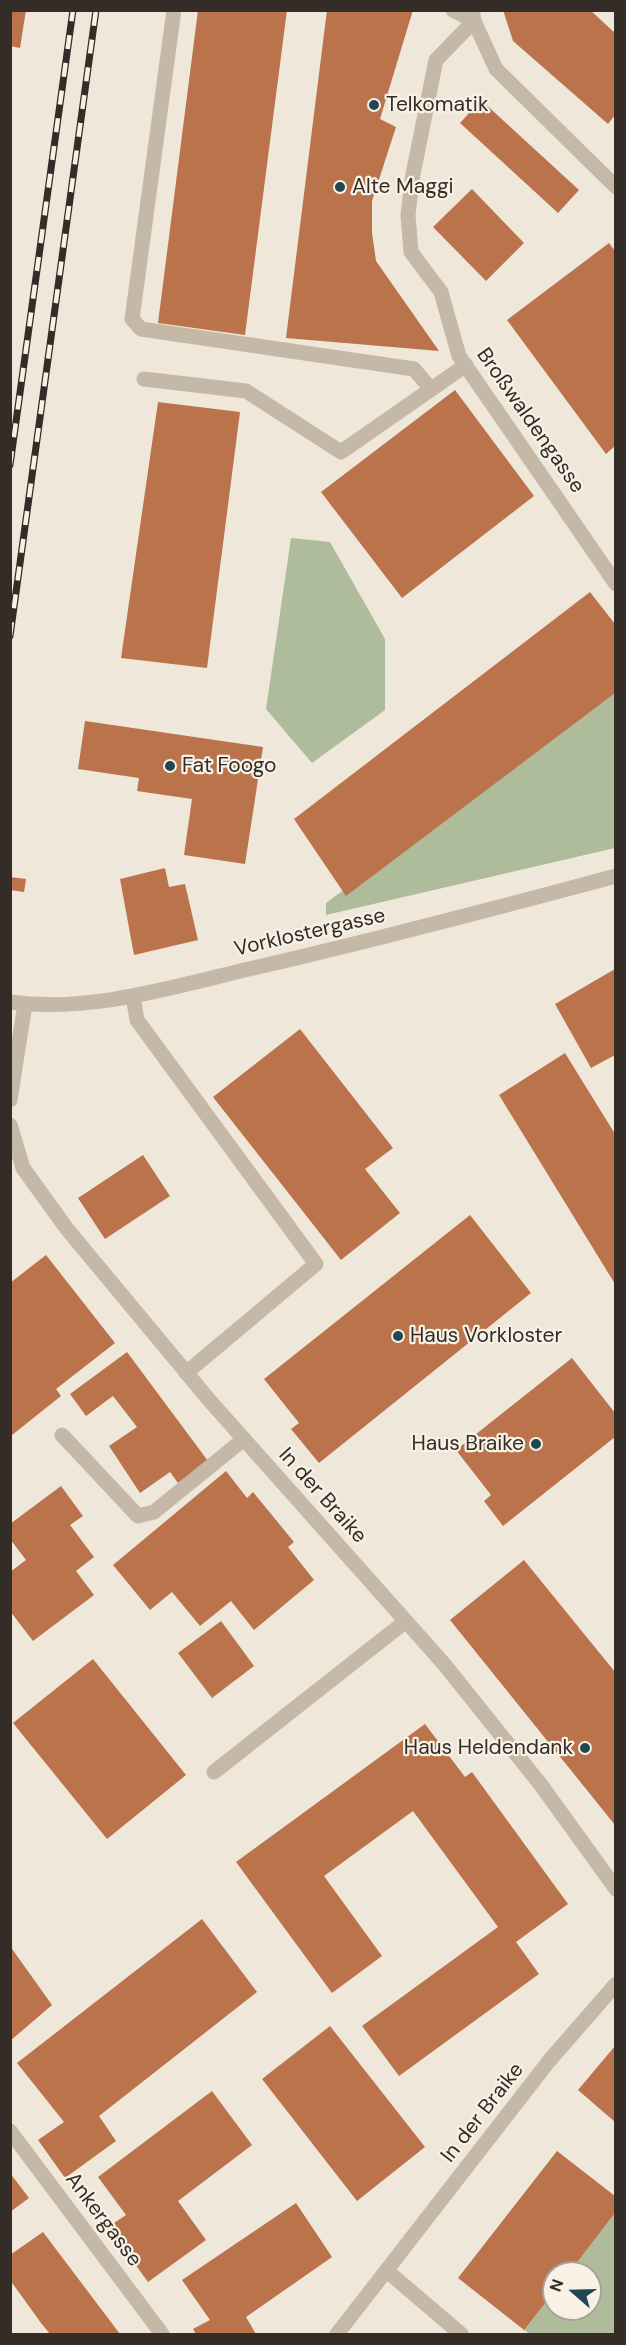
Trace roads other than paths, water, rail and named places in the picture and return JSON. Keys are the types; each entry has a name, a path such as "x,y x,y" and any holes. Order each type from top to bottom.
{"street":[{"path":"174,10 132,319 141,329 414,369 430,388"},
{"path":"453,10 473,16 496,69 615,187"},
{"name":"Broßwaldengasse","path":"473,16 436,60 413,174 408,215 411,252 441,292 457,350 466,365 615,584"},
{"path":"144,379 246,391 341,452 466,365"},
{"name":"Vorklostergasse","path":"18,1003 71,1004 133,996 384,938 615,876"},
{"path":"133,996 137,1020 316,1264 186,1373"},
{"path":"10,1100 18,1003"},
{"name":"In der Braike","path":"10,1125 23,1168 67,1229 186,1373 406,1621 541,1785 615,1889"},
{"path":"62,1435 138,1516 154,1512 244,1439"},
{"path":"214,1772 406,1621"},
{"name":"In der Braike","path":"337,2334 549,2061 615,1983"},
{"name":"Ankergasse","path":"10,2131 162,2334"},
{"path":"387,2271 461,2334"}],"railway":[{"path":"10,465 73,10"},
{"path":"10,636 96,10"}],"place":[{"name":"Telkomatik","path":"374,105"},
{"name":"Alte Maggi","path":"340,187"},
{"name":"Fat Foogo","path":"170,766"},
{"name":"Haus Vorkloster","path":"398,1336"},
{"name":"Haus Braike","path":"536,1444"},
{"name":"Haus Heldendank","path":"585,1748"}]}
